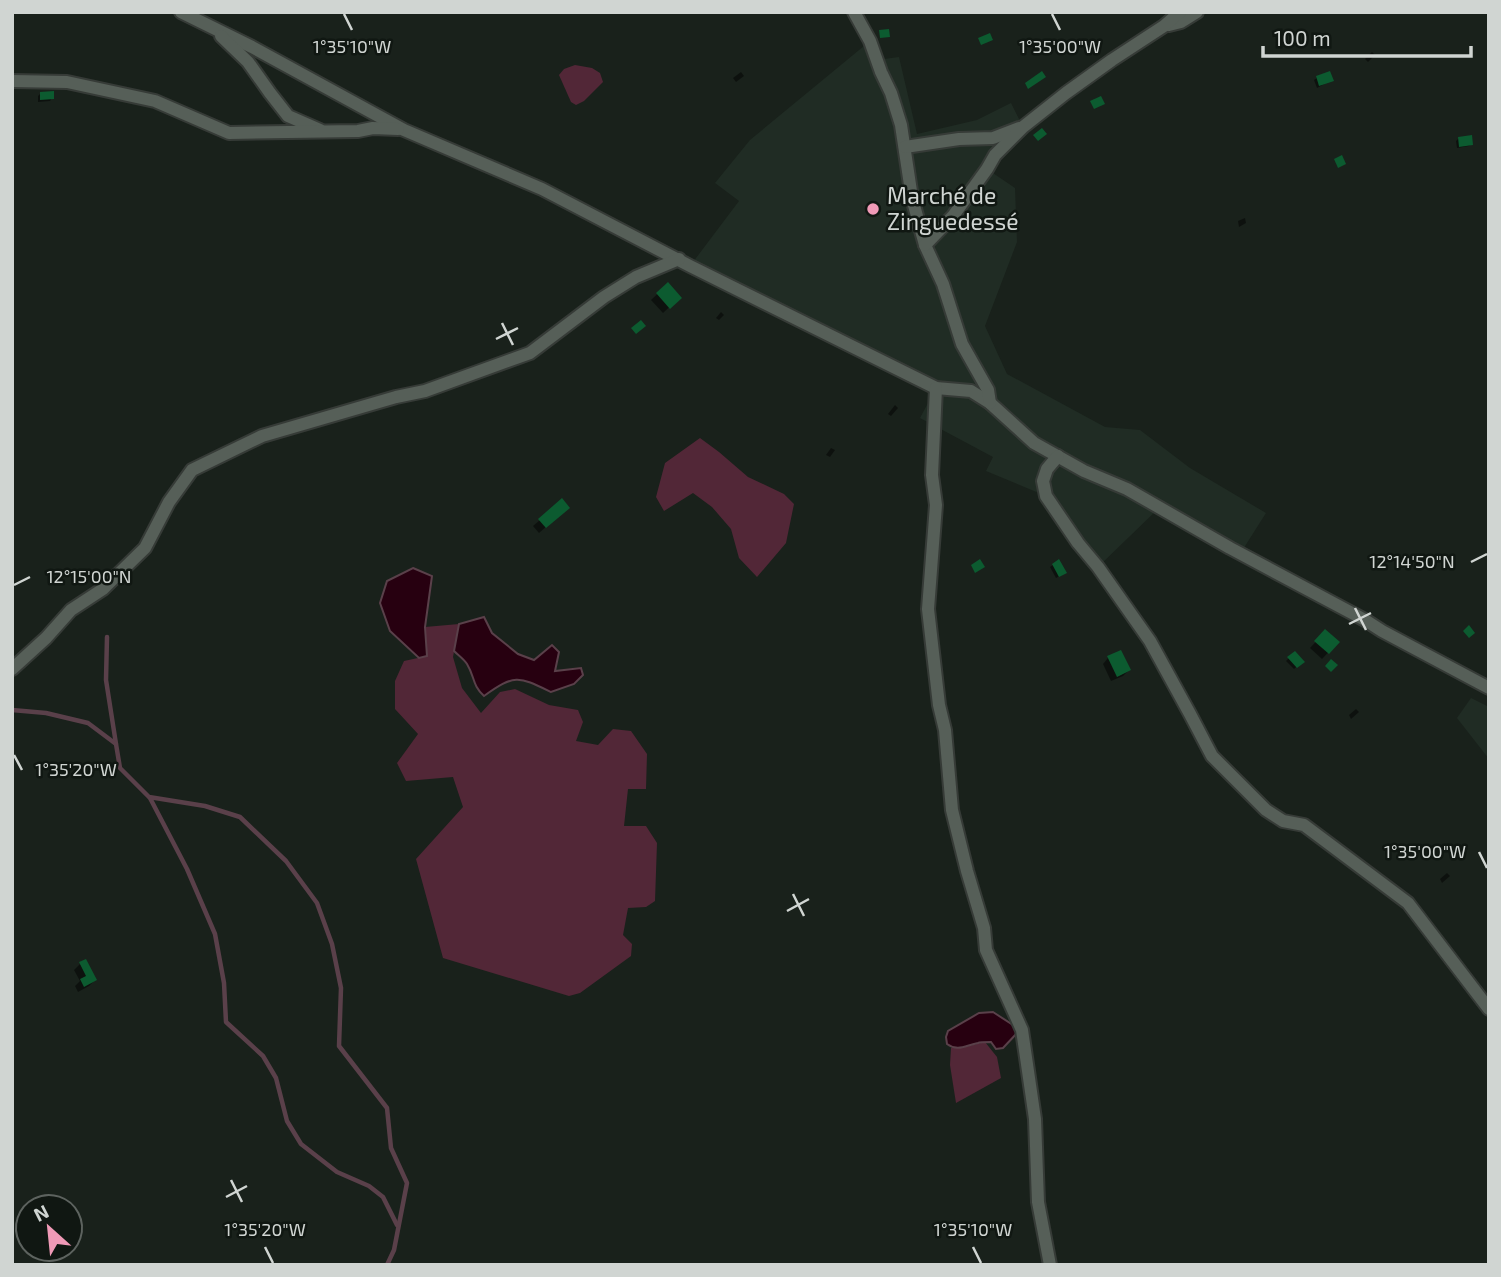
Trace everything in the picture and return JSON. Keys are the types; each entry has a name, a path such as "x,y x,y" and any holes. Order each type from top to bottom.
{"street":[{"path":"181,12 253,47 404,130 542,189 936,388 971,391 990,403 1034,443 1084,471 1138,495 1230,548 1489,688"},
{"path":"925,245 953,216 995,155 1023,127 1180,12"},
{"path":"1164,26 1181,22 1197,12"},
{"path":"859,13 901,125 912,198 925,245 943,284 962,344 988,390 990,403"},
{"path":"213,28 248,62 288,116 324,131"},
{"path":"12,81 67,82 155,101 229,133 358,131 373,128 404,130"},
{"path":"905,147 959,139 993,138 1023,127"},
{"path":"12,669 46,638 71,610 103,589 145,548 169,502 192,470 262,436 425,391 530,353 604,297 636,277 679,259"},
{"path":"936,388 932,475 936,505 928,609 939,705 945,730 953,810 984,928 986,950 1022,1030 1035,1119 1038,1202 1050,1265"},
{"path":"1058,456 1047,469 1043,481 1046,496 1150,641 1212,756 1266,810 1283,821 1304,825 1408,902 1489,1009"}],"shaded area":[{"path":"870,41 877,60 899,57 917,134 977,120 1011,103 1023,127 987,169 1015,188 1017,242 985,326 1007,374 1105,427 1140,430 1190,468 1266,513 1240,554 1160,507 1098,567 1046,496 986,471 993,457 920,418 936,388 690,266 739,201 715,183 750,140"},
{"path":"575,65 592,68 600,73 603,82 584,101 576,105 571,102 559,75 564,69"},
{"path":"700,438 748,477 784,494 794,504 786,543 757,577 739,558 731,529 712,507 693,493 664,511 656,497 665,463"},
{"path":"413,568 432,576 425,627 427,656 419,658 390,631 380,603 387,581"},
{"path":"484,617 492,633 518,654 534,660 552,645 559,652 555,671 581,668 583,675 574,684 551,692 517,680 503,684 484,696 477,688 467,664 454,651 459,624"},
{"path":"459,624 453,657 462,688 481,713 500,692 515,689 549,705 578,710 583,722 576,741 598,745 613,729 631,731 647,754 646,789 628,789 624,826 646,826 657,843 655,901 646,907 628,908 623,935 632,944 631,956 580,993 569,996 443,958 416,859 463,807 453,777 406,781 397,763 418,734 395,709 395,681 404,661 427,656 425,627"},
{"path":"1471,698 1489,707 1489,759 1457,718"},
{"path":"993,1012 1016,1027 1018,1032 1003,1048 996,1049 991,1042 958,1048 947,1044 948,1031 979,1013"},
{"path":"985,1042 997,1057 1001,1078 956,1103 950,1065 951,1048"}],"building":[{"path":"889,29 890,37 880,38 879,30"},
{"path":"990,33 993,40 981,45 978,38"},
{"path":"1042,71 1046,77 1028,89 1025,83"},
{"path":"1330,71 1334,81 1319,86 1316,76"},
{"path":"54,91 54,99 40,100 40,92"},
{"path":"1101,96 1105,104 1094,109 1090,101"},
{"path":"1042,128 1047,134 1038,141 1033,135"},
{"path":"1472,135 1473,145 1459,147 1458,137"},
{"path":"1342,155 1346,164 1338,168 1334,159"},
{"path":"668,282 682,298 670,309 656,293"},
{"path":"641,320 646,326 636,334 631,328"},
{"path":"562,498 570,508 546,528 538,519"},
{"path":"980,559 985,567 975,573 971,565"},
{"path":"1059,559 1067,573 1059,577 1052,564"},
{"path":"1469,625 1475,633 1469,638 1463,631"},
{"path":"1325,629 1340,642 1329,654 1314,641"},
{"path":"1121,650 1131,670 1117,677 1107,656"},
{"path":"1295,651 1305,662 1297,668 1287,657"},
{"path":"1331,659 1338,665 1331,672 1325,666"},
{"path":"86,959 97,980 84,987 80,979 86,976 79,962"}],"waterway":[{"path":"107,637 106,680 116,744"},
{"path":"12,710 46,713 88,723 116,744 120,768 149,797 205,806 240,817 286,861 317,903 332,944 341,988 339,1046 387,1108 391,1148 407,1183 394,1250 387,1265"},
{"path":"150,798 187,869 215,934 224,983 226,1022 263,1056 276,1078 287,1121 301,1144 337,1172 369,1186 383,1197 397,1225"}],"place":[{"name":"Marché de Zinguedessé","path":"873,209"}]}
